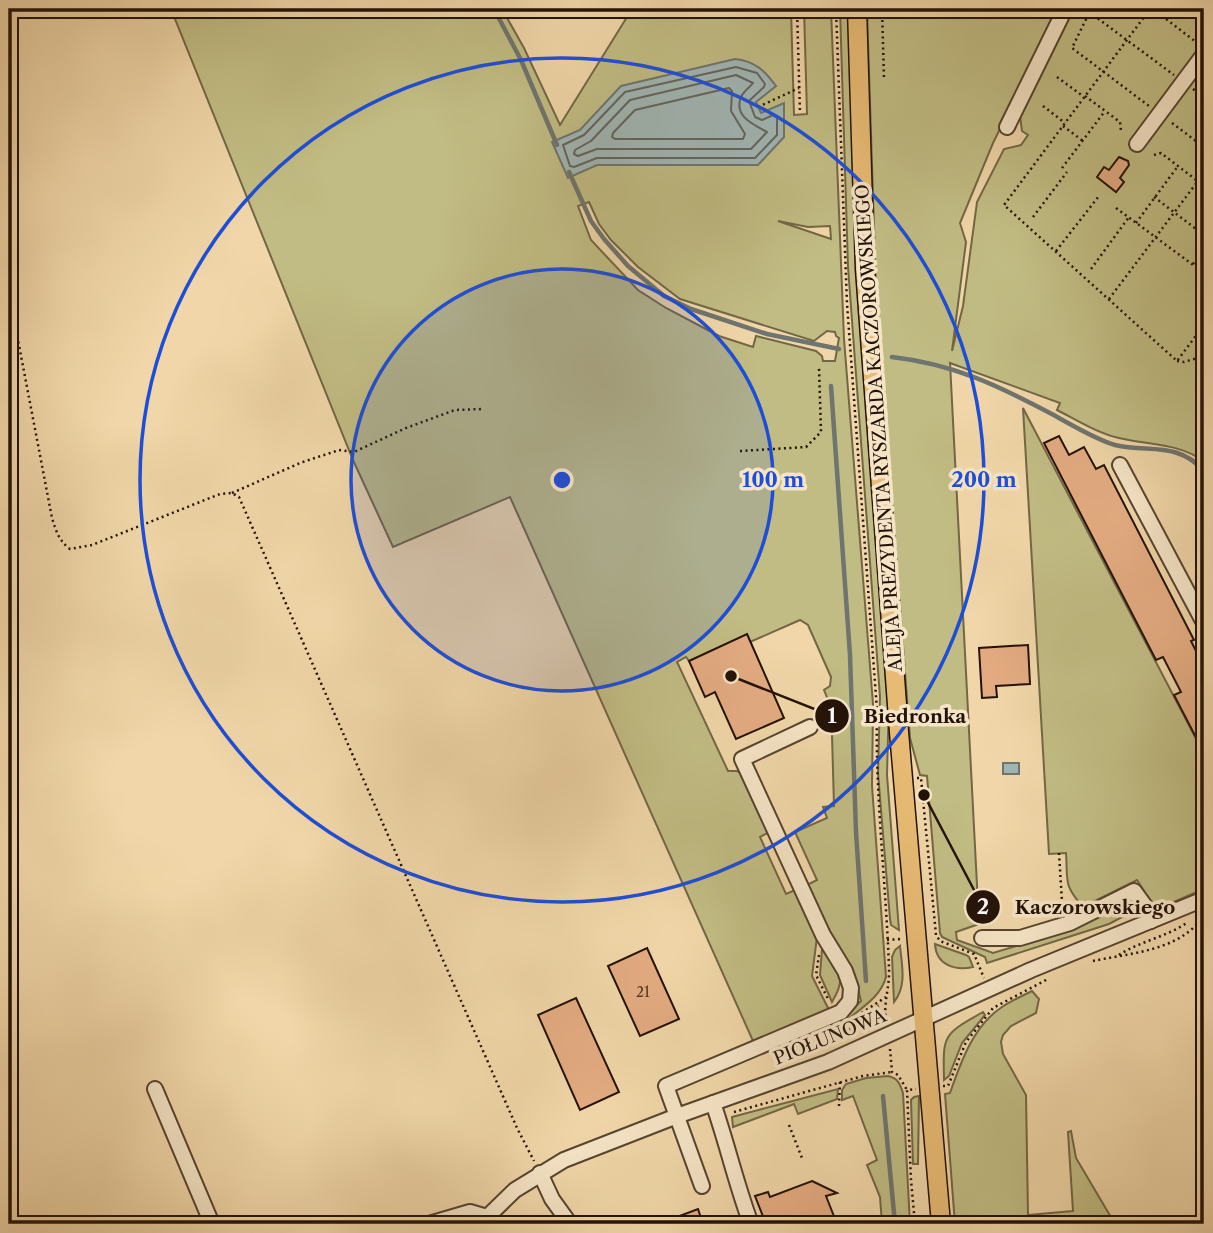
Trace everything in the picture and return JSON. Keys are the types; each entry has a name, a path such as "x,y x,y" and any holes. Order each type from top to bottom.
{"main road":[{"name":"ALEJA PREZYDENTA RYSZARDA KACZOROWSKIEGO","path":"857,9 865,269 899,732 942,1224"}],"street":[{"path":"1007,127 1065,9"},
{"path":"1138,144 1204,54"},
{"path":"1120,465 1204,623"},
{"path":"702,1186 666,1086 841,1012 850,1001 851,988 845,971 823,934 742,759 810,727"},
{"path":"982,939 1020,938 1070,923 1134,891 1145,906 1151,921"},
{"name":"PIOŁUNOWA","path":"484,1220 516,1190 540,1173 593,1148 828,1062 1031,970 1204,899"},
{"path":"155,1089 212,1224"},
{"path":"713,1103 728,1148 736,1184 751,1224"},
{"path":"540,1173 552,1199 570,1224"},
{"path":"429,1224 470,1212 484,1220"}],"path":[{"path":"797,9 800,113"},
{"path":"836,9 846,292 875,675 876,768 890,971 884,1010"},
{"path":"882,9 884,78"},
{"path":"1204,48 1152,9 1004,205 1177,361 1184,362 1204,356"},
{"path":"1183,82 1090,10 1072,48 1204,147"},
{"path":"1057,77 1120,122 1121,131"},
{"path":"758,107 799,88"},
{"path":"1044,106 1083,141"},
{"path":"1062,168 1105,111"},
{"path":"1154,155 1161,153 1204,186"},
{"path":"1136,223 1178,166"},
{"path":"1033,216 1067,172"},
{"path":"1108,300 1204,173"},
{"path":"1055,252 1099,196"},
{"path":"1154,197 1204,235"},
{"path":"1116,208 1204,273"},
{"path":"1091,269 1129,217"},
{"path":"1193,264 1204,248"},
{"path":"9,293 52,518 57,535 70,549 92,545 220,494 232,493 300,463 339,450 354,452 406,428 455,410 483,409"},
{"path":"1177,361 1204,325"},
{"path":"740,450 806,447 821,432 819,368"},
{"path":"232,493 246,509 517,1128 540,1173"},
{"path":"1059,853 1062,902 1070,923"},
{"path":"1119,956 1129,949 1177,930 1193,918 1204,916"},
{"path":"1091,961 1142,953 1180,937 1204,916"},
{"path":"823,934 816,975 843,1028"},
{"path":"936,935 940,941 974,954 979,963"},
{"path":"944,1086 948,1086 967,1042 993,1008 1048,979"},
{"path":"807,1054 828,1044 864,1010 888,996"},
{"path":"892,1060 892,1072"},
{"path":"730,1113 863,1076 892,1072 898,1075 907,1090 915,1224"},
{"path":"839,1106 840,1082"},
{"path":"907,1090 918,1088"},
{"path":"789,1125 802,1158"}],"shaded area":[{"path":"171,9 502,9 524,48 560,125 632,9 791,9 794,115 807,114 804,9 831,9 844,339 873,704 872,786 886,977 870,1002 846,1021 842,1020 861,1001 854,973 807,885 817,880 795,832 827,818 823,807 834,806 832,735 819,705 828,700 824,690 830,686 831,677 808,625 800,620 750,642 746,635 689,661 686,657 677,662 728,771 737,771 743,775 769,832 760,837 786,894 795,890 817,937 812,976 829,1010 753,1041 510,497 393,547 353,460","holes":["589,202 599,224 611,240 638,267 680,299 814,341 827,331 835,332 839,338 835,361 823,361 816,351 756,336 753,347 719,336 638,290 591,240 578,206","778,221 808,227 830,226 831,239"]},
{"path":"840,9 849,9 856,265 889,698 887,775 899,930 891,925 890,919 878,773 880,697 848,267"},
{"path":"867,9 1060,9 993,143 960,223 966,242 952,351 963,306 977,202 1004,149 1021,145 1028,135 1022,131 1020,116 1073,9 1190,9 1204,20 1204,462 1175,448 1103,433 1057,410 1060,403 950,363 979,924 956,932 957,940 993,953 1036,940 1121,903 1129,907 1126,915 1109,924 987,963 985,957 942,937 940,933 927,776 920,775 910,738 876,289"},
{"path":"1023,408 1204,754 1204,889 1162,907 1152,903 1137,880 1083,907 1069,887 1066,853 1049,854"},
{"path":"935,944 966,955 973,967 953,967 943,962"},
{"path":"900,946 902,983 894,1002 892,957"},
{"path":"822,949 839,974 839,986 832,1002 820,975"},
{"path":"1032,991 1039,999 1036,1013 1011,1026 1001,1042 1003,1054 1026,1095 1028,1215 1073,1211 1068,1132 1071,1131 1076,1158 1115,1224 955,1224 945,1094 950,1093 969,1046 983,1024 1002,1007"},
{"path":"878,1006 880,1013 841,1036"},
{"path":"983,1012 985,1015 962,1043 949,1076 944,1080 944,1054 948,1038 959,1026"},
{"path":"888,1076 898,1082 903,1093 910,1224 882,1224 880,1197 867,1165 877,1160 853,1096 842,1100 842,1090 846,1084 866,1078"},
{"path":"838,1089 837,1099 798,1114 794,1104 733,1127 732,1117"},
{"path":"919,1096 918,1164 913,1164 911,1100"}],"water":[{"path":"735,59 759,68 776,86 756,102 761,113 784,103 784,137 758,165 597,165 568,178 552,142 580,130 621,86"},
{"path":"1003,763 1019,763 1019,774 1003,774"}],"building":[{"path":"1119,157 1128,161 1129,165 1120,178 1124,182 1116,192 1097,177 1104,167 1109,170"},
{"path":"1059,436 1069,455 1084,447 1096,469 1104,465 1194,640 1191,641 1204,667 1204,753 1174,695 1181,692 1163,657 1156,660 1044,443"},
{"path":"747,634 784,718 736,739 715,692 705,697 689,661"},
{"path":"1028,645 1030,684 996,686 997,697 982,698 979,648"},
{"path":"647,948 679,1019 640,1036 608,966"},
{"path":"576,998 619,1092 580,1110 538,1015"},
{"path":"812,1181 837,1193 826,1196 837,1224 766,1224 755,1196 768,1192 770,1197"},
{"path":"698,1209 703,1224 661,1224 661,1223"}],"waterway":[{"path":"494,9 521,60 557,145"},
{"path":"569,172 591,221 604,239 628,266 664,296 691,309 767,334 839,349"},
{"path":"892,357 954,370 1010,393 1107,442 1173,452 1183,455 1204,471"},
{"path":"831,386 850,655 856,832 866,981"},
{"path":"883,1096 895,1224"}],"place":[{"name":"Biedronka","path":"731,676"},
{"name":"Kaczorowskiego","path":"924,795"}]}
